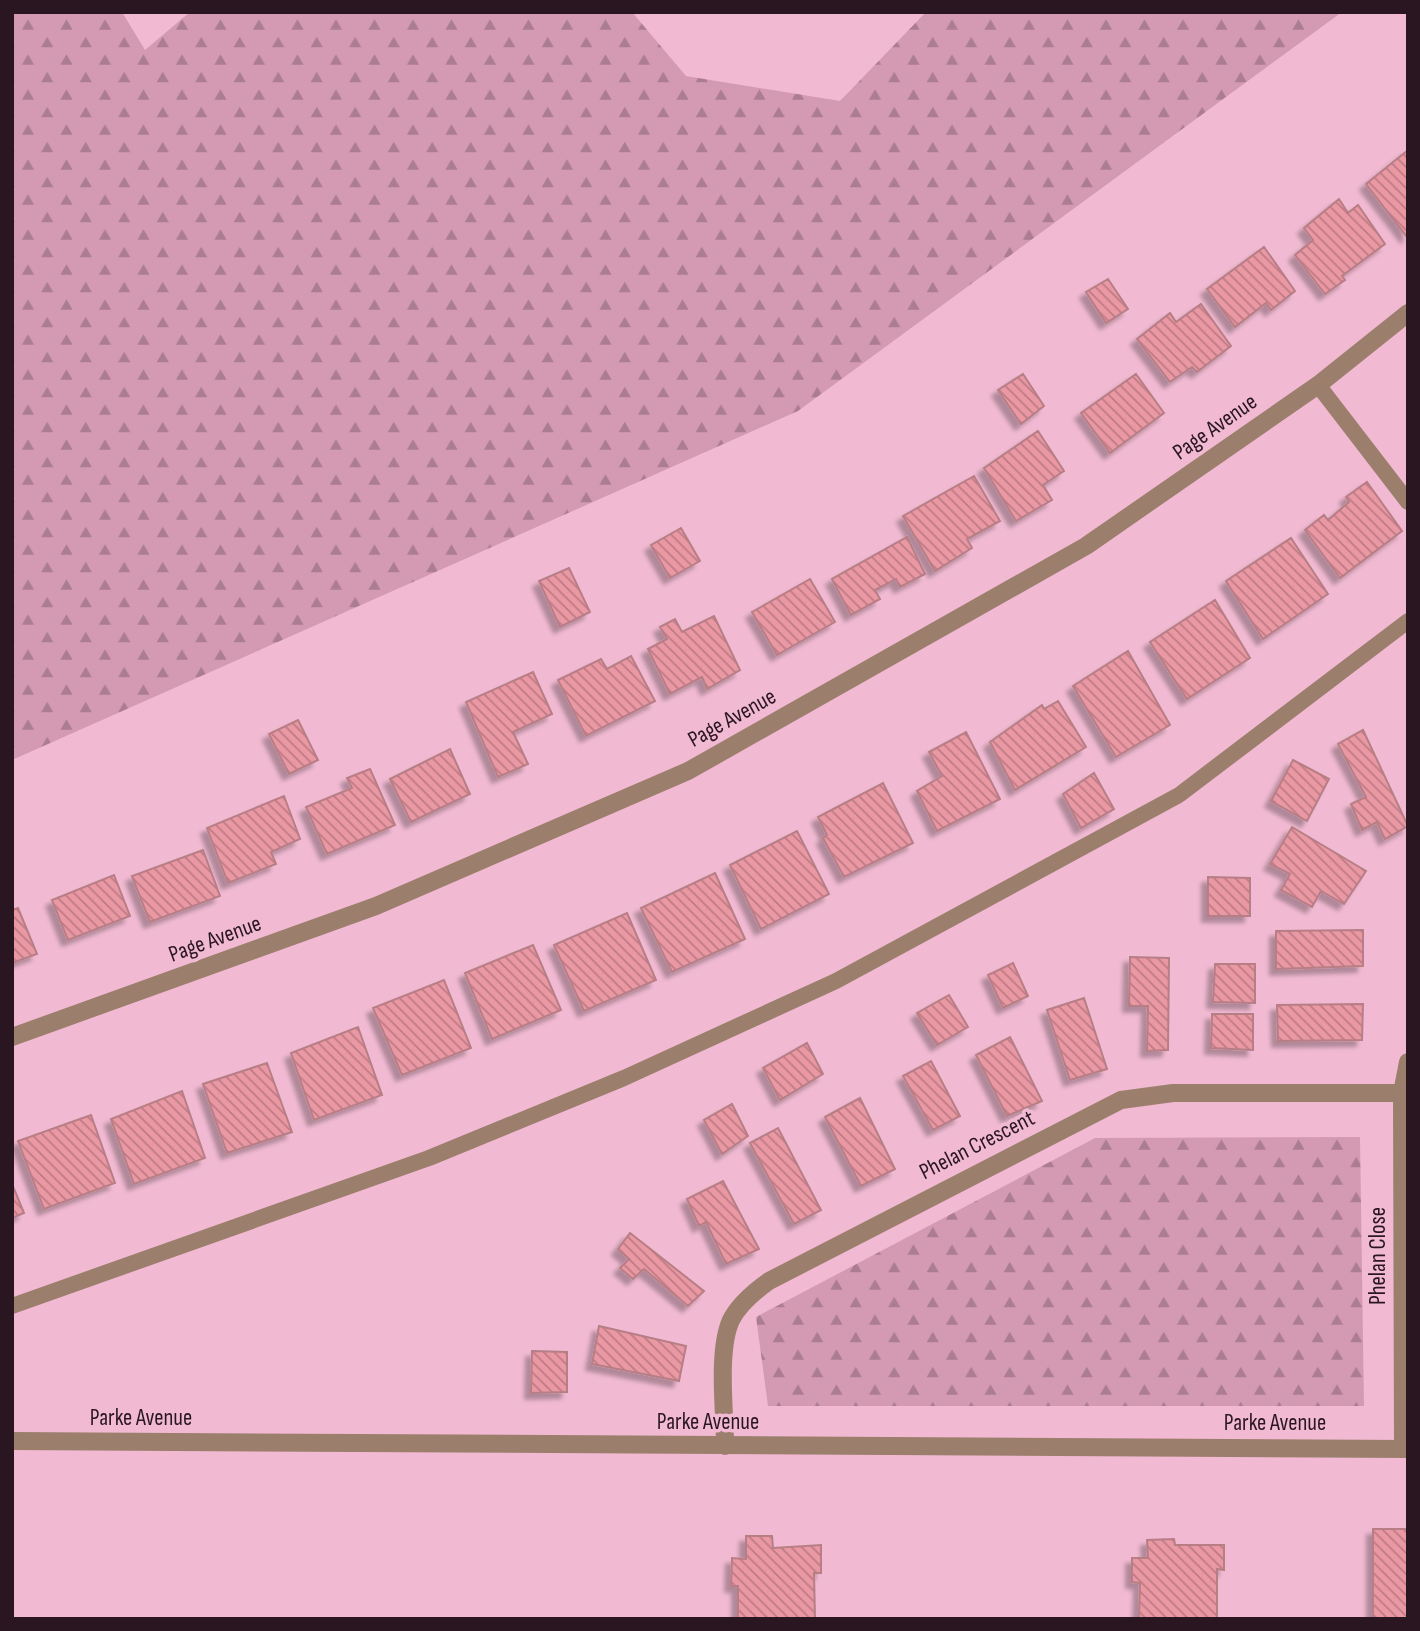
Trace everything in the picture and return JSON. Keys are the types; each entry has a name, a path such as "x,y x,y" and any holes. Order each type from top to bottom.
{"street":[{"name":"Page Avenue","path":"12,1037 376,906 688,771 1086,547 1318,385 1408,313"},
{"name":"Phelan Close","path":"1406,1449 1402,1093 1408,1062"},
{"name":"Phelan Crescent","path":"725,1446 725,1338 732,1319 755,1291 794,1268 1121,1100 1173,1093 1402,1093"},
{"name":"Parke Avenue","path":"12,1441 1406,1449"}],"lane":[{"path":"1318,385 1408,502"},
{"path":"12,1306 429,1158 624,1078 836,981 1179,795 1408,621"}],"green space":[{"path":"12,12 122,12 145,50 190,12 632,12 686,76 840,101 926,12 1342,12 798,411 12,760"},
{"path":"1360,1137 1364,1406 768,1406 756,1317 1095,1138"}],"building":[{"path":"1408,150 1408,236 1407,237 1366,184"},
{"path":"1339,199 1348,213 1358,205 1385,244 1342,276 1345,280 1325,294 1295,255 1313,240 1304,228"},
{"path":"1264,247 1295,291 1271,310 1266,303 1235,327 1207,289"},
{"path":"1108,279 1128,309 1106,323 1086,292"},
{"path":"1201,304 1231,346 1197,372 1192,367 1170,382 1137,339 1170,313 1176,322"},
{"path":"1023,374 1044,406 1021,424 998,390"},
{"path":"1136,374 1164,413 1110,453 1081,413"},
{"path":"1038,431 1064,471 1043,485 1052,500 1016,521 984,468"},
{"path":"974,476 1000,521 967,539 972,548 935,571 903,516"},
{"path":"1367,482 1402,531 1340,578 1305,530 1324,515 1328,520 1349,502 1346,497"},
{"path":"681,528 700,561 670,578 651,545"},
{"path":"907,537 925,574 900,587 896,579 875,590 880,599 851,615 832,579"},
{"path":"1291,538 1328,594 1263,639 1226,581"},
{"path":"569,568 590,612 560,627 539,581"},
{"path":"810,579 835,622 777,655 752,612"},
{"path":"1215,600 1250,658 1187,699 1150,642"},
{"path":"714,616 740,670 707,689 702,677 670,694 648,649 667,639 660,627 675,619 682,632"},
{"path":"1128,651 1170,725 1116,757 1073,686"},
{"path":"631,656 655,701 586,736 558,680 601,659 607,669"},
{"path":"533,672 552,714 513,732 528,764 498,777 466,702"},
{"path":"1058,701 1086,747 1015,790 990,742 1042,705 1044,709"},
{"path":"298,720 318,760 289,774 269,734"},
{"path":"1363,730 1408,826 1385,839 1377,822 1362,830 1351,804 1366,797 1338,744"},
{"path":"966,732 1000,799 937,831 917,791 942,776 929,752"},
{"path":"450,749 470,794 411,822 390,779"},
{"path":"1293,760 1329,779 1307,821 1271,801"},
{"path":"370,769 395,825 327,854 306,807 352,788 347,778"},
{"path":"1094,773 1114,809 1081,828 1063,794"},
{"path":"883,783 913,843 844,877 823,838 827,835 818,817"},
{"path":"284,796 300,839 271,852 276,864 228,883 207,828"},
{"path":"1292,827 1366,871 1344,904 1321,891 1312,907 1281,890 1290,874 1270,864"},
{"path":"797,831 829,894 761,929 730,865"},
{"path":"203,850 220,896 150,922 132,876"},
{"path":"715,873 745,939 672,972 641,908"},
{"path":"114,875 130,916 68,940 52,900"},
{"path":"1208,877 1250,878 1250,916 1208,916"},
{"path":"18,908 37,954 12,963 12,910"},
{"path":"627,913 656,980 584,1011 554,945"},
{"path":"1363,930 1363,966 1276,969 1276,931"},
{"path":"533,945 561,1010 492,1039 465,973"},
{"path":"1130,957 1169,958 1168,1050 1147,1051 1148,1006 1129,1006"},
{"path":"1013,963 1028,996 1003,1008 988,975"},
{"path":"1215,964 1255,964 1255,1003 1213,1002"},
{"path":"444,980 471,1048 402,1075 373,1008"},
{"path":"949,995 968,1027 937,1045 917,1013"},
{"path":"1084,998 1107,1069 1070,1080 1047,1010"},
{"path":"1363,1004 1362,1040 1278,1041 1277,1005"},
{"path":"1212,1014 1253,1014 1253,1050 1211,1048"},
{"path":"358,1027 382,1095 314,1120 291,1053"},
{"path":"1010,1037 1042,1101 1007,1116 976,1055"},
{"path":"807,1043 823,1074 780,1100 763,1068"},
{"path":"931,1061 960,1116 933,1130 903,1076"},
{"path":"267,1063 292,1132 227,1153 203,1084"},
{"path":"182,1091 205,1158 134,1184 111,1119"},
{"path":"860,1098 895,1169 861,1186 825,1117"},
{"path":"732,1104 748,1136 722,1154 704,1120"},
{"path":"91,1115 115,1183 44,1209 18,1141"},
{"path":"778,1128 821,1210 794,1224 750,1143"},
{"path":"723,1181 759,1249 726,1264 706,1222 699,1226 687,1199"},
{"path":"12,1184 24,1213 12,1218"},
{"path":"630,1233 704,1291 688,1306 644,1269 633,1279 620,1268 629,1259 618,1249"},
{"path":"599,1326 686,1346 679,1381 592,1364"},
{"path":"532,1351 567,1352 567,1392 531,1393"},
{"path":"1373,1529 1408,1529 1408,1619 1373,1619"},
{"path":"746,1536 772,1536 773,1548 821,1545 821,1573 814,1573 815,1619 738,1619 738,1586 731,1586 732,1558 746,1559"},
{"path":"1174,1539 1175,1545 1224,1545 1224,1570 1217,1569 1217,1619 1139,1619 1140,1583 1132,1582 1132,1558 1148,1558 1147,1540"}]}
